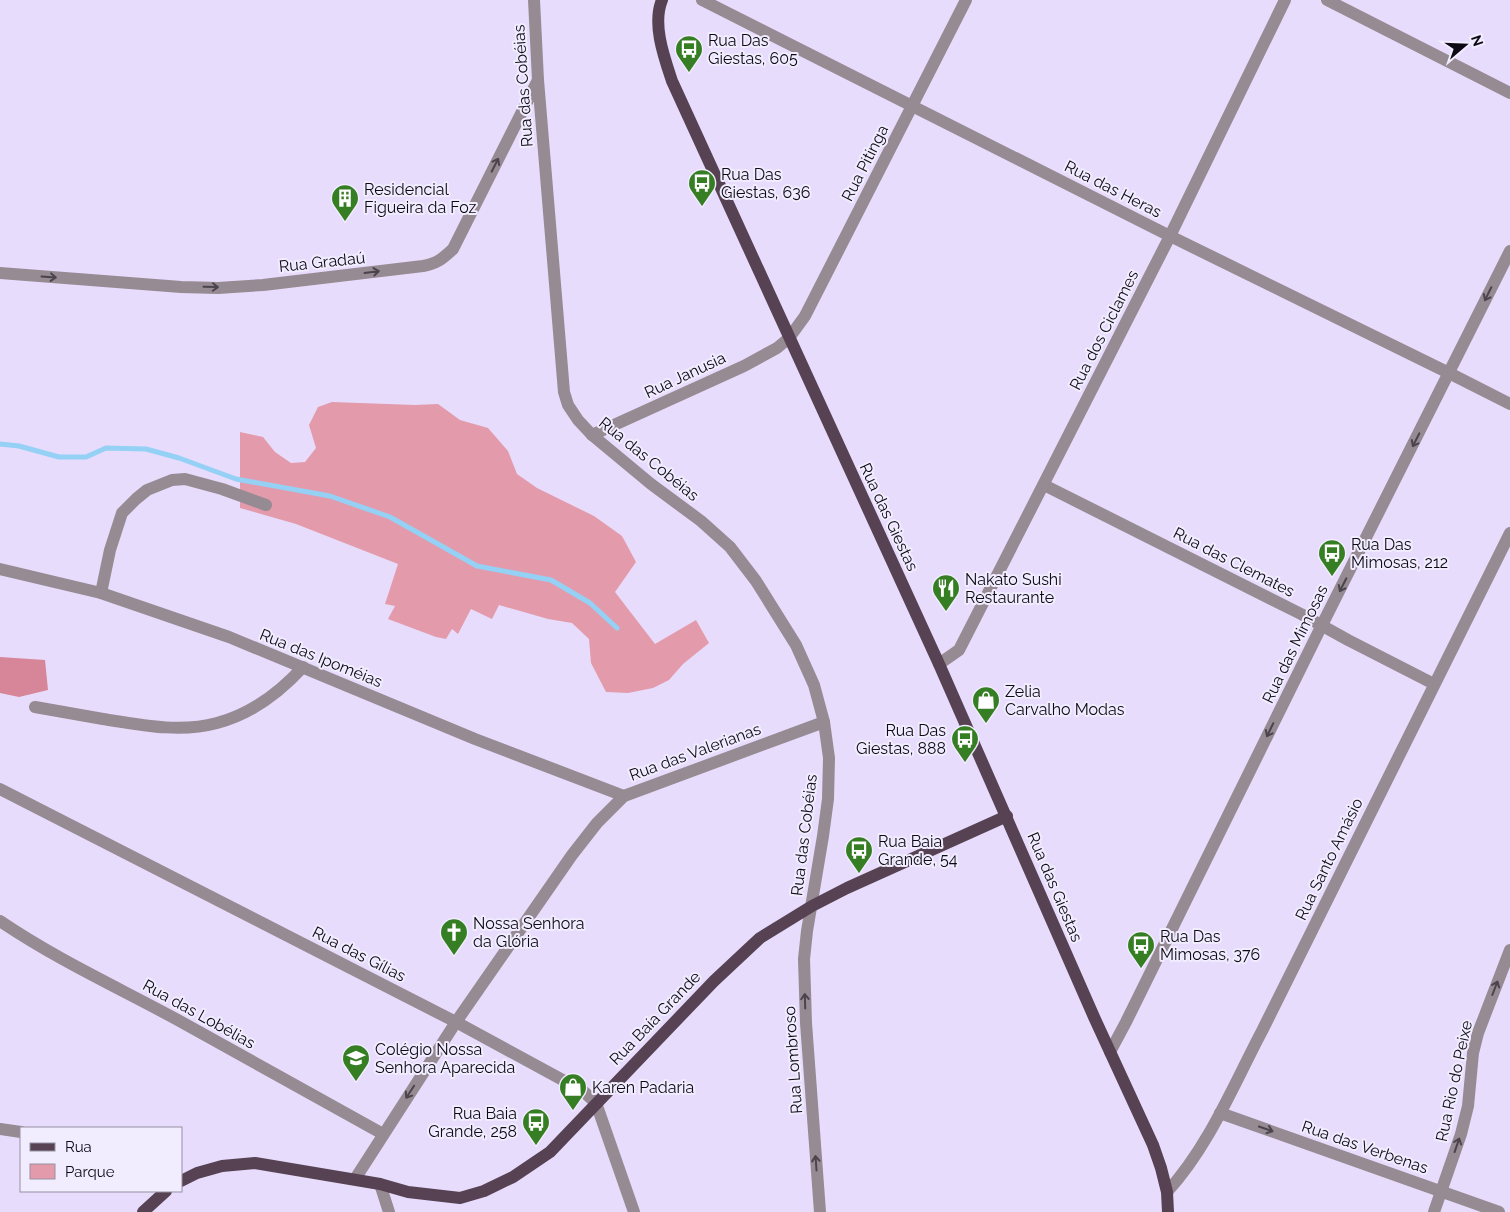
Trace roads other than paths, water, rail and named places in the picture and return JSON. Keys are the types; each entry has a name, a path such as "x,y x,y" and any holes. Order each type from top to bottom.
{"main road":[{"name":"Rua das Giestas","path":"662,0 658,29 664,58 672,81 939,664 1153,1145 1161,1168 1168,1212"},
{"name":"Rua Baía Grande","path":"182,1180 222,1166 255,1163 355,1179 408,1192 460,1198 484,1191 513,1177 550,1152 714,981 760,938 812,906 847,888 1007,816"},
{"path":"143,1212 165,1192"}],"street":[{"name":"Rua das Cobéias","path":"534,0 538,80 564,392 568,406 592,435 650,484 701,521 730,548 756,581 796,645 814,685 824,722 829,758 828,799 812,906"},
{"name":"Rua das Heras","path":"702,0 1170,236 1510,404"},
{"name":"Rua Pitinga","path":"789,338 805,316 966,0"},
{"name":"Rua dos Ciclames","path":"939,664 959,650 1170,236 1286,0"},
{"path":"1327,0 1510,93"},
{"name":"Rua Gradaú","path":"0,273 180,287 218,288 300,281 436,264 453,249 538,80"},
{"name":"Rua das Mimosas","path":"1110,1052 1510,251"},
{"name":"Rua Janusia","path":"592,435 744,366 777,348 789,338"},
{"path":"101,593 110,550 122,514 147,490 172,480 185,479 222,489 266,505"},
{"name":"Rua das Clemates","path":"1044,485 1322,625 1434,684"},
{"name":"Rua Santo Amásio","path":"1166,1192 1200,1150 1220,1112 1510,533"},
{"name":"Rua das Ipoméias","path":"0,569 101,593 229,637 475,739 624,796"},
{"path":"35,706 126,723 167,728 198,727 218,723 256,707 276,694 303,667"},
{"name":"Rua das Valerianas","path":"355,1179 456,1022 572,855 597,823 624,796 824,722"},
{"name":"Rua das Gílias","path":"0,789 456,1022 583,1091 596,1103"},
{"name":"Rua Lombroso","path":"812,906 804,958 806,1023 820,1212"},
{"name":"Rua das Lobélias","path":"0,921 26,939 178,1020 383,1134"},
{"name":"Rua Rio do Peixe","path":"1434,1212 1463,1128 1468,1106 1473,1053 1478,1033 1510,950"},
{"path":"596,1103 634,1212"},
{"name":"Rua das Verbenas","path":"1220,1112 1499,1212"},
{"path":"0,1129 20,1132"},
{"path":"380,1184 389,1212"}],"waterway":[{"path":"0,444 19,446 59,457 86,457 106,448 146,449 179,458 236,479 330,496 390,517 477,566 551,580 590,603 617,628"}],"place":[{"name":"Rua Das Giestas, 605","path":"689,73"},
{"name":"Rua Das Giestas, 636","path":"702,207"},
{"name":"Residencial Figueira da Foz","path":"345,222"},
{"name":"Rua Das Mimosas, 212","path":"1332,577"},
{"name":"Nakato Sushi Restaurante","path":"946,612"},
{"name":"Zelia Carvalho Modas","path":"986,724"},
{"name":"Rua Das Giestas, 888","path":"965,763"},
{"name":"Rua Baia Grande, 54","path":"859,874"},
{"name":"Nossa Senhora da Glória","path":"454,956"},
{"name":"Rua Das Mimosas, 376","path":"1141,969"},
{"name":"Colégio Nossa Senhora Aparecida","path":"356,1082"},
{"name":"Karen Padaria","path":"573,1111"},
{"name":"Rua Baia Grande, 258","path":"536,1146"}]}
